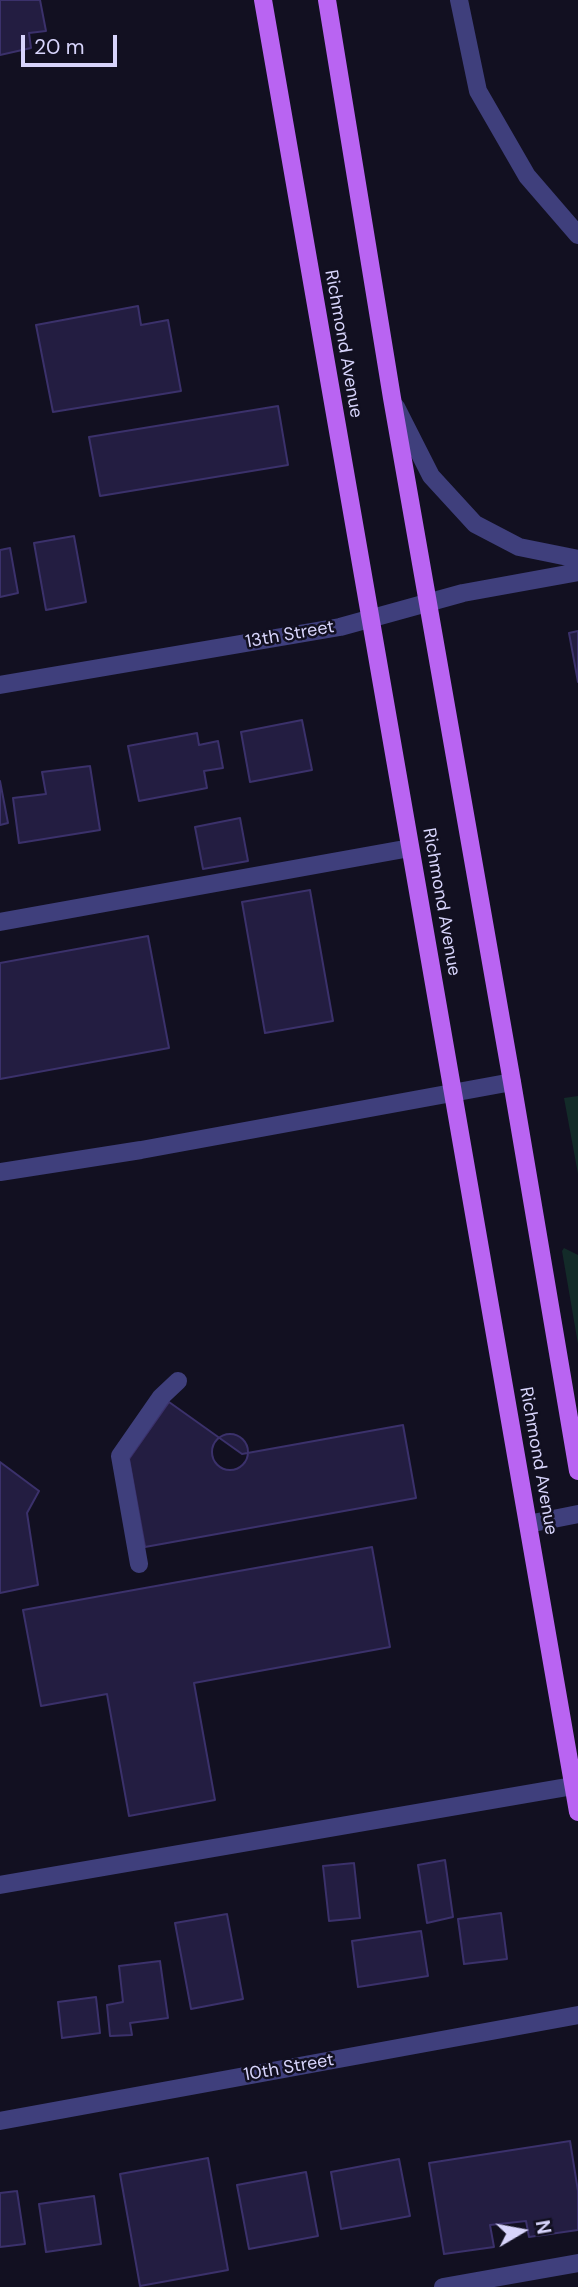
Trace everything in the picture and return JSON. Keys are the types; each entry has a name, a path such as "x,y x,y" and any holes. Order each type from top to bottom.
{"main road":[{"name":"Richmond Avenue","path":"263,0 528,1524 571,1731 578,1812"},
{"path":"327,0 392,398 578,1471"}],"street":[{"path":"459,0 478,91 527,176 578,235"},
{"path":"392,398 431,476 475,524 519,547 578,559"},
{"name":"13th Street","path":"0,685 340,627 463,593 578,572"},
{"path":"0,922 410,848"},
{"path":"0,1172 154,1148 512,1082"},
{"path":"139,1564 120,1456 161,1397 178,1381"},
{"path":"528,1524 578,1514"},
{"path":"0,1885 575,1786"},
{"name":"10th Street","path":"0,2121 578,2015"},
{"path":"443,2287 578,2263"}],"green space":[{"path":"578,1096 578,1174 564,1098"},
{"path":"564,1248 578,1255 578,1344 562,1251"}],"building":[{"path":"0,0 40,0 46,31 29,33 31,48 0,55"},
{"path":"138,306 141,325 168,320 181,391 53,412 36,325"},
{"path":"278,406 288,465 100,496 89,437"},
{"path":"74,536 86,602 46,610 34,543"},
{"path":"10,548 18,593 0,597 0,550"},
{"path":"578,631 578,682 569,633"},
{"path":"302,720 312,770 250,782 241,732"},
{"path":"197,733 199,745 218,741 223,768 204,771 207,788 139,801 128,746"},
{"path":"90,766 100,830 19,843 13,798 46,794 42,772"},
{"path":"0,781 8,823 0,825"},
{"path":"240,818 248,861 203,869 195,827"},
{"path":"310,890 333,1021 265,1033 242,902"},
{"path":"148,936 169,1048 0,1079 0,963"},
{"path":"169,1402 242,1454 403,1425 416,1498 145,1547 129,1459"},
{"path":"230,1434 243,1439 248,1452 243,1465 230,1470 217,1465 212,1452 217,1439"},
{"path":"0,1462 39,1491 27,1513 38,1585 0,1593"},
{"path":"372,1547 390,1647 194,1683 215,1800 129,1816 107,1694 41,1706 23,1610"},
{"path":"445,1860 453,1917 427,1923 418,1865"},
{"path":"354,1863 360,1918 329,1921 323,1866"},
{"path":"501,1913 507,1959 464,1964 458,1919"},
{"path":"227,1914 243,1999 191,2009 175,1923"},
{"path":"421,1931 428,1976 358,1987 352,1941"},
{"path":"160,1961 168,2018 130,2023 132,2035 110,2036 107,2005 123,2002 119,1966"},
{"path":"96,1997 100,2033 62,2038 58,2002"},
{"path":"570,2141 578,2191 578,2230 529,2237 526,2221 490,2225 494,2247 444,2254 429,2163"},
{"path":"208,2158 228,2270 140,2286 120,2174"},
{"path":"399,2159 410,2216 341,2229 331,2172"},
{"path":"306,2172 318,2236 249,2249 237,2185"},
{"path":"17,2191 25,2244 0,2247 0,2193"},
{"path":"94,2196 101,2244 46,2252 39,2204"}]}
